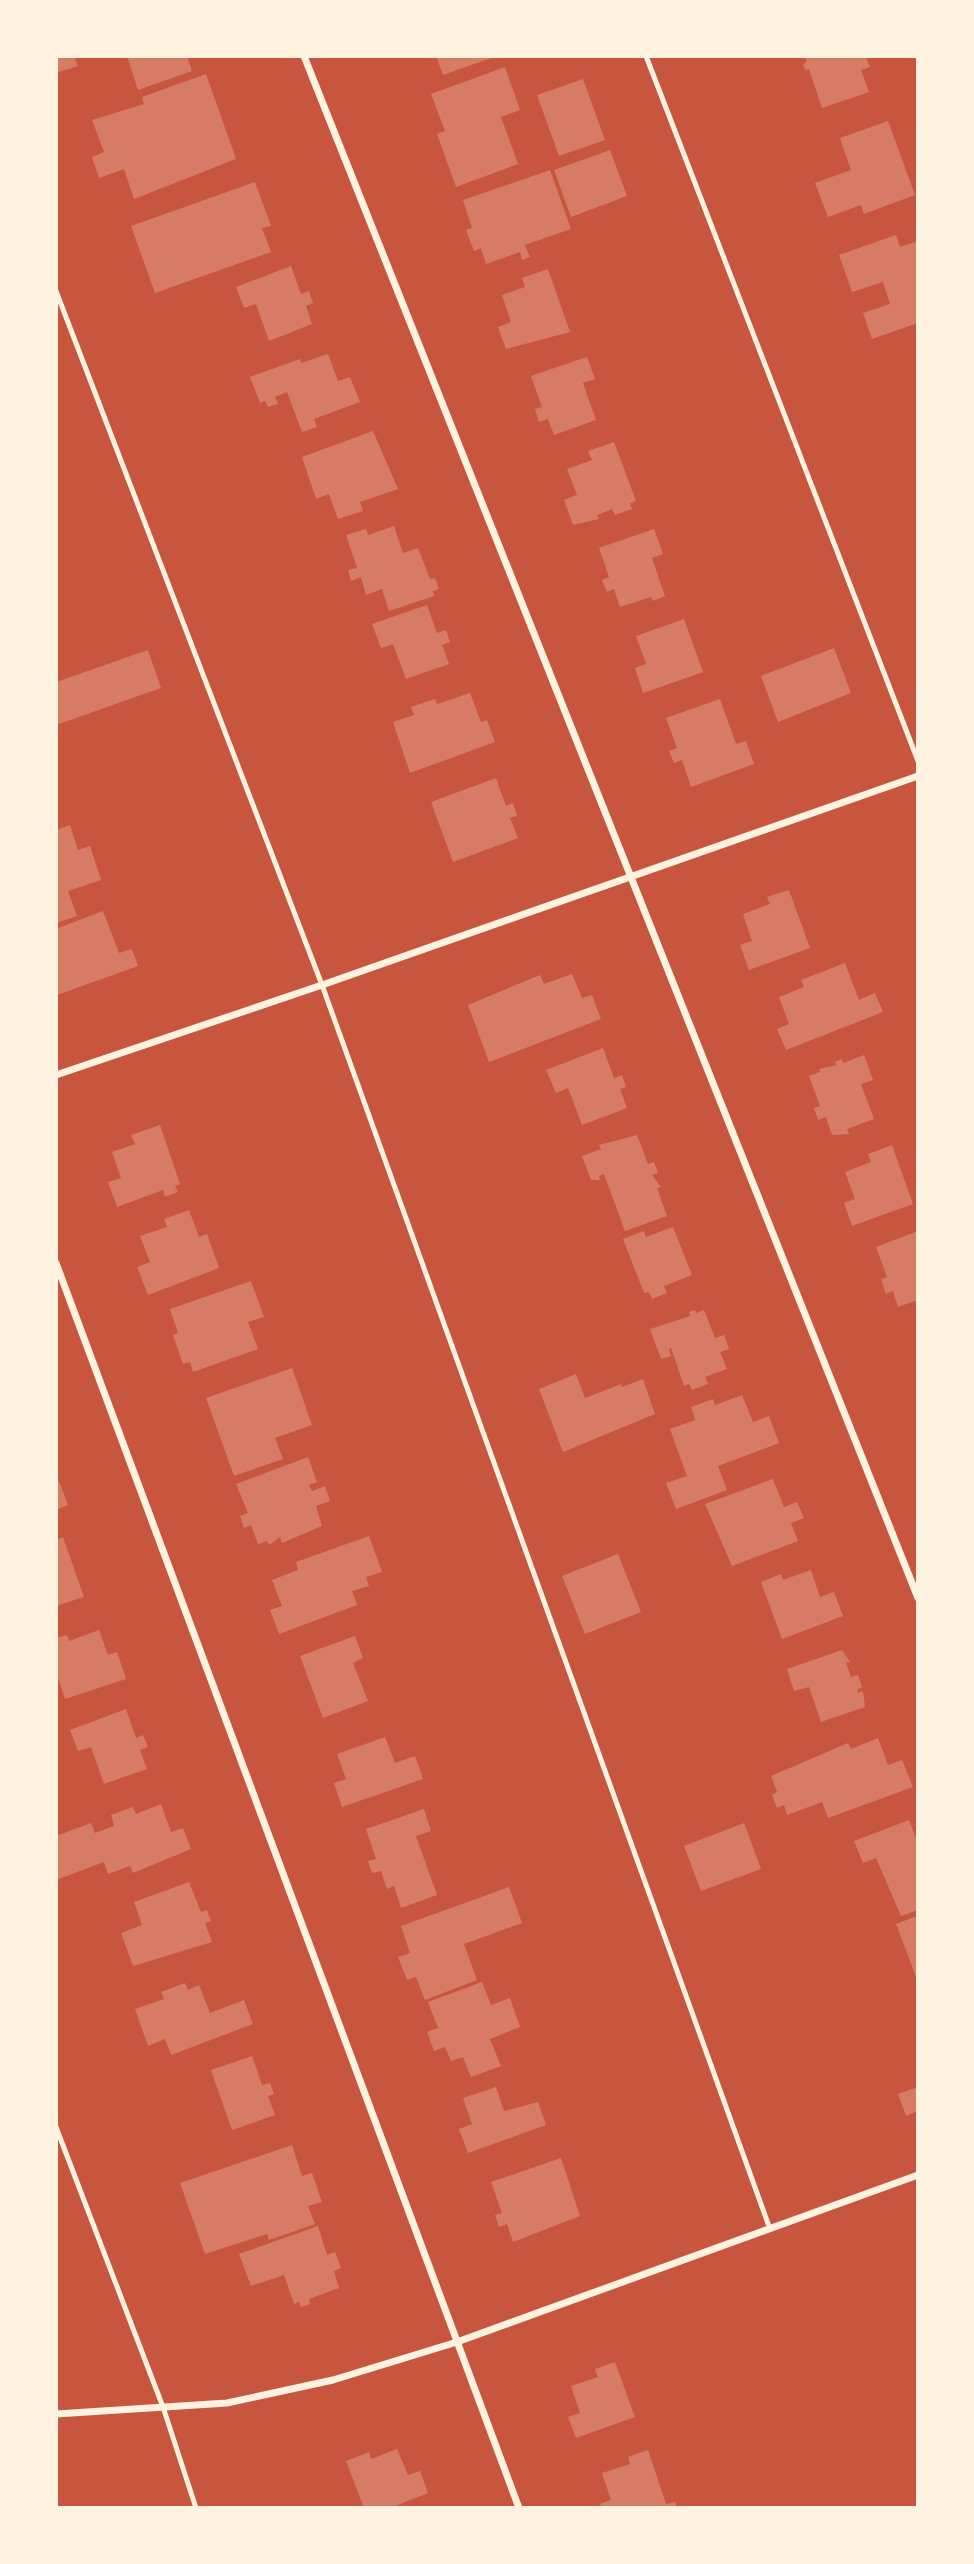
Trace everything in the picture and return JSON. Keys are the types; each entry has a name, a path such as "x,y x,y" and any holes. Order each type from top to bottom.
{"street":[{"path":"304,56 918,1598"},
{"path":"56,1075 322,985 918,776"},
{"path":"56,1263 519,2508"},
{"path":"56,2414 227,2403 333,2380 457,2342 918,2175"}],"lane":[{"path":"646,56 918,761"},
{"path":"56,291 322,985 769,2229"},
{"path":"56,2127 163,2407 196,2508"}],"building":[{"path":"56,56 74,56 78,66 56,73"},
{"path":"127,56 187,56 192,71 138,90"},
{"path":"436,56 497,56 443,75"},
{"path":"804,56 865,56 870,67 861,70 869,92 822,108 809,69 805,70 803,64 807,62"},
{"path":"505,67 520,110 501,117 518,164 456,187 437,134 445,131 431,94"},
{"path":"206,74 236,159 134,199 124,169 99,178 92,157 104,152 92,120 144,104 142,97"},
{"path":"583,79 605,140 559,156 537,95"},
{"path":"888,121 915,195 864,214 861,205 828,217 815,183 851,170 840,138"},
{"path":"610,150 627,196 571,217 554,170"},
{"path":"550,170 571,229 525,245 530,257 522,260 520,252 486,264 481,248 474,251 466,230 472,228 463,200"},
{"path":"255,182 271,226 262,228 271,252 155,293 131,226"},
{"path":"896,235 900,247 918,241 918,323 872,339 863,313 890,304 883,282 852,292 839,255"},
{"path":"291,266 301,294 309,291 313,303 306,306 312,324 269,341 256,304 244,308 236,287"},
{"path":"548,269 570,332 506,349 498,327 511,322 502,295 525,287 522,278"},
{"path":"328,354 338,381 350,377 360,402 314,419 317,427 302,432 287,392 275,397 278,404 268,407 265,401 260,403 250,377 300,359 301,363"},
{"path":"587,357 595,379 583,383 596,420 554,435 548,419 539,422 535,409 542,407 531,376"},
{"path":"373,431 398,489 360,502 363,511 338,519 329,494 316,499 302,457"},
{"path":"614,442 636,501 630,503 632,509 615,515 612,509 597,515 599,519 573,525 564,500 577,495 567,469 592,460 588,451"},
{"path":"394,526 403,553 418,548 430,579 435,578 439,589 433,591 434,596 389,611 382,589 366,595 361,577 351,581 348,570 357,568 346,535 366,529 368,535"},
{"path":"654,529 663,554 652,558 665,596 653,601 651,597 620,607 614,589 607,592 602,580 609,577 599,548"},
{"path":"427,605 437,633 446,630 450,642 442,645 449,664 406,679 393,644 381,648 372,624"},
{"path":"684,619 703,672 643,693 635,668 646,664 636,636"},
{"path":"834,648 851,693 778,722 761,676"},
{"path":"148,650 161,688 56,725 56,682"},
{"path":"470,693 481,722 487,720 495,742 410,773 393,722 414,715 411,707 435,699 437,704"},
{"path":"720,699 736,744 746,741 754,764 691,787 682,760 674,763 669,751 677,748 666,718"},
{"path":"496,778 506,806 513,803 517,816 510,818 518,838 453,862 431,802"},
{"path":"70,825 78,850 90,846 101,880 68,891 77,916 56,923 56,830"},
{"path":"789,890 810,948 749,970 740,945 752,941 743,914 770,904 767,897"},
{"path":"103,911 119,953 132,949 138,966 57,995 56,929"},
{"path":"845,963 859,1000 875,993 883,1012 786,1050 777,1029 789,1024 779,997 804,987 801,980"},
{"path":"572,974 582,998 592,995 601,1019 489,1062 468,1005 540,975 544,984"},
{"path":"603,1048 614,1078 622,1075 626,1087 620,1089 627,1108 582,1125 568,1088 556,1093 546,1070"},
{"path":"864,1055 873,1080 861,1084 874,1119 847,1129 849,1134 832,1135 826,1117 818,1120 814,1108 820,1106 809,1076 820,1072 819,1069 837,1065 835,1062 842,1059 843,1063"},
{"path":"160,1125 180,1184 175,1186 178,1192 165,1197 163,1190 117,1207 108,1182 121,1178 112,1152 135,1144 131,1135"},
{"path":"637,1135 648,1164 654,1162 658,1173 652,1175 661,1187 657,1188 667,1216 625,1231 604,1174 599,1176 600,1180 591,1180 582,1156 601,1149 599,1145"},
{"path":"892,1145 913,1204 852,1226 844,1203 855,1199 845,1172 871,1162 868,1154"},
{"path":"189,1210 199,1237 207,1234 219,1268 148,1295 137,1267 150,1262 140,1236 167,1227 164,1219"},
{"path":"673,1227 692,1275 664,1286 667,1293 652,1299 649,1292 644,1293 623,1239 644,1231 646,1237"},
{"path":"918,1231 918,1300 898,1307 893,1291 886,1294 881,1279 887,1277 876,1247"},
{"path":"251,1281 264,1317 248,1322 258,1349 193,1372 190,1362 183,1364 173,1335 178,1333 170,1309"},
{"path":"695,1310 696,1313 704,1310 715,1338 724,1335 729,1349 720,1352 727,1369 705,1377 708,1384 692,1390 689,1384 684,1386 671,1348 671,1356 661,1359 650,1329 690,1316 689,1312"},
{"path":"292,1368 312,1425 275,1438 283,1459 234,1476 206,1398"},
{"path":"576,1374 585,1398 643,1379 655,1414 563,1452 539,1389"},
{"path":"742,1395 753,1422 769,1416 779,1443 718,1466 727,1490 676,1509 666,1483 687,1476 670,1429 695,1420 691,1407 713,1399 715,1405"},
{"path":"308,1457 317,1482 309,1485 312,1491 325,1486 330,1501 316,1506 322,1526 282,1543 280,1537 269,1545 267,1541 258,1544 251,1525 244,1528 240,1516 248,1513 236,1484"},
{"path":"773,1479 784,1507 797,1502 804,1518 791,1523 798,1541 732,1566 705,1504"},
{"path":"59,1481 68,1505 56,1510 56,1482"},
{"path":"369,1536 382,1572 366,1577 369,1586 352,1591 357,1605 279,1634 270,1610 282,1606 272,1580 298,1570 296,1562"},
{"path":"63,1537 84,1597 56,1606 56,1540"},
{"path":"618,1554 641,1612 585,1634 562,1576"},
{"path":"811,1570 820,1597 834,1592 843,1616 782,1639 761,1582 781,1574 783,1580"},
{"path":"99,1630 108,1655 117,1652 126,1679 65,1699 56,1672 56,1638 67,1635 69,1641"},
{"path":"355,1636 363,1658 353,1663 368,1701 323,1718 300,1656"},
{"path":"842,1650 850,1662 846,1663 851,1677 858,1675 862,1687 857,1690 858,1693 863,1691 865,1707 821,1722 809,1687 794,1691 787,1669"},
{"path":"126,1709 136,1738 143,1735 148,1747 140,1750 147,1769 104,1784 91,1747 78,1751 70,1730"},
{"path":"385,1737 395,1763 415,1756 423,1779 342,1807 334,1783 346,1779 337,1754"},
{"path":"878,1738 888,1765 902,1760 913,1787 828,1818 822,1802 787,1815 784,1805 777,1808 772,1795 777,1792 771,1776 848,1743 851,1749"},
{"path":"161,1804 171,1832 183,1828 191,1849 133,1873 130,1866 108,1874 104,1862 56,1880 56,1836 91,1823 95,1833 114,1826 111,1815 133,1807 136,1814"},
{"path":"424,1809 431,1831 416,1836 437,1895 401,1908 394,1886 387,1889 381,1871 372,1873 368,1861 376,1859 366,1829"},
{"path":"909,1820 918,1844 918,1910 901,1916 876,1858 863,1863 854,1841"},
{"path":"744,1823 761,1869 701,1891 684,1846"},
{"path":"189,1882 201,1912 207,1910 211,1921 205,1923 212,1942 133,1966 121,1933 142,1925 134,1902"},
{"path":"509,1887 522,1923 464,1944 477,1980 425,2000 416,1977 407,1980 398,1957 410,1953 401,1926"},
{"path":"917,1916 918,1918 918,1982 896,1924"},
{"path":"482,1982 491,2005 510,1998 520,2027 490,2039 501,2066 471,2077 463,2057 451,2061 445,2047 434,2051 427,2032 438,2028 428,2002"},
{"path":"185,1983 188,1990 199,1985 210,2013 244,2000 253,2024 171,2055 165,2039 148,2046 135,2009 164,1999 161,1992"},
{"path":"252,2056 262,2085 270,2083 274,2094 268,2096 275,2115 232,2130 211,2070"},
{"path":"496,2087 504,2111 538,2102 546,2125 468,2153 459,2129 472,2124 463,2098"},
{"path":"918,2087 918,2111 906,2116 898,2094"},
{"path":"292,2145 302,2176 312,2173 322,2202 308,2206 315,2224 269,2240 267,2234 205,2254 180,2183"},
{"path":"561,2158 580,2216 513,2242 507,2224 499,2227 495,2215 502,2213 491,2182"},
{"path":"318,2226 327,2255 335,2252 341,2268 334,2271 339,2288 309,2299 310,2304 301,2307 299,2302 294,2304 284,2275 251,2286 239,2254"},
{"path":"615,2362 635,2417 576,2438 568,2417 580,2413 571,2386 598,2377 595,2369"},
{"path":"397,2449 408,2475 420,2471 428,2493 390,2508 364,2508 346,2461 369,2452 371,2459"},
{"path":"648,2450 666,2504 675,2502 677,2508 602,2508 600,2504 611,2500 602,2473 630,2464 628,2457"}]}
